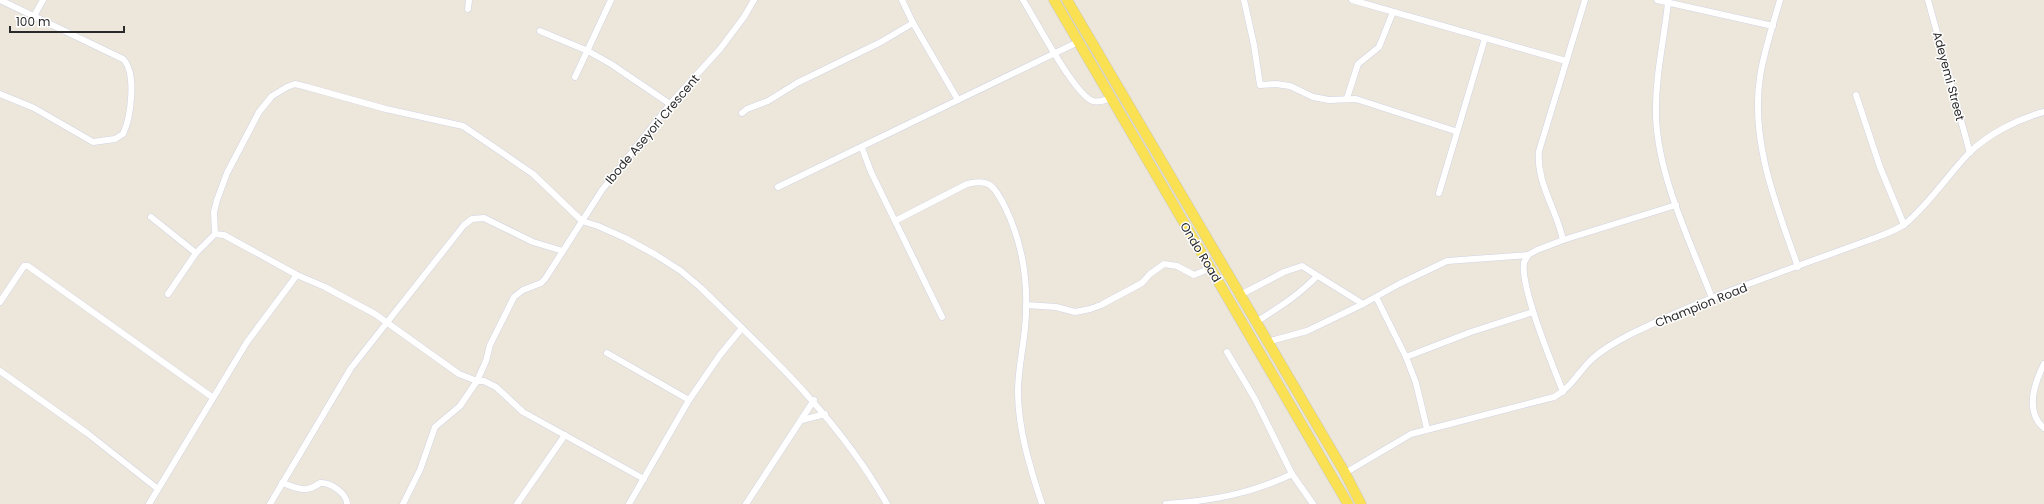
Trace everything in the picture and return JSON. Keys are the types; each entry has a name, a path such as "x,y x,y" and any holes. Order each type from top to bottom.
{"main road":[{"name":"Ondo Road","path":"1054,0 1348,504"},
{"name":"Ondo Road","path":"1067,0 1345,473 1361,504"},
{"path":"1164,188 1174,181"}],"street":[{"path":"0,0 123,58 127,62 131,90 130,109 123,134 115,139 93,142 34,108 0,94"},
{"path":"34,16 42,0"},
{"path":"468,9 469,0"},
{"path":"575,77 611,0"},
{"name":"Ibode Aseyori Crescent","path":"403,504 420,470 435,428 460,406 477,381 486,361 490,345 514,297 523,290 541,283 545,279 602,190 670,104 720,50 744,17 754,0"},
{"path":"902,0 913,23 958,100"},
{"path":"1023,0 1054,53 1088,99 1098,102 1111,98"},
{"path":"1244,0 1254,45 1260,85 1276,84 1290,86 1313,96 1330,100 1347,98 1387,108 1455,131"},
{"path":"1352,0 1364,2 1393,12 1566,61"},
{"path":"1563,240 1559,224 1540,176 1538,162 1539,151 1585,0"},
{"path":"1657,0 1773,26"},
{"path":"1780,0 1763,58 1760,79 1760,136 1776,204 1798,267"},
{"name":"Adeyemi Street","path":"1928,0 1970,153"},
{"path":"1668,3 1656,91 1656,116 1665,169 1676,205 1712,298"},
{"path":"1347,98 1358,64 1379,47 1393,12"},
{"path":"742,113 753,105 768,101 797,83 881,42 913,23"},
{"path":"540,31 611,64 670,104"},
{"path":"1439,192 1455,131 1484,38"},
{"path":"778,187 862,148 1078,42"},
{"path":"168,294 196,253 215,234 214,212 216,200 227,173 259,112 272,96 287,87 295,84 463,126 533,174 582,221 598,226 625,238 662,259 701,288 814,400 873,479 887,504"},
{"path":"1856,95 1880,167 1904,225"},
{"name":"Champion Road","path":"1345,473 1394,442 1410,434 1554,397 1571,386 1590,361 1614,343 1633,333 1712,298 1880,236 1904,225 1970,153 1989,137 2033,115 2044,112"},
{"path":"862,148 895,221 942,317"},
{"path":"895,221 967,184 978,181 986,182 994,188 1015,228 1024,267 1026,305 1026,327 1018,391 1021,421 1026,447 1042,504"},
{"path":"1267,342 1306,331 1447,261 1528,255 1563,240 1676,205"},
{"path":"151,217 196,253"},
{"path":"270,504 351,368 464,225 472,219 484,218 509,232 533,242 563,251"},
{"path":"215,234 224,235 387,322 459,374 477,381 484,381 496,388 523,412 644,480"},
{"path":"1528,255 1524,263 1524,273 1533,312 1563,392"},
{"path":"1026,305 1056,307 1075,312 1101,305 1122,294 1142,283 1150,274 1164,264 1177,266 1194,275 1211,268"},
{"path":"0,302 24,266 28,266 212,397"},
{"path":"1240,295 1297,267 1302,266 1363,304"},
{"path":"149,504 212,397 247,342 297,275"},
{"path":"1256,322 1281,307 1305,289 1317,276"},
{"path":"1376,297 1406,356 1416,383 1427,429"},
{"path":"1406,356 1471,332 1533,312"},
{"path":"629,504 689,400 720,355 742,328"},
{"path":"1227,352 1255,399 1292,474 1313,504"},
{"path":"607,353 689,400"},
{"path":"2044,364 2032,406 2037,422 2044,428"},
{"path":"0,371 87,433 158,488"},
{"path":"746,504 814,400"},
{"path":"802,420 825,414"},
{"path":"517,504 565,435"},
{"path":"1166,504 1194,503 1234,495 1270,485 1292,474"},
{"path":"282,483 304,490 314,488 320,483 330,485 346,497 347,504"}]}
